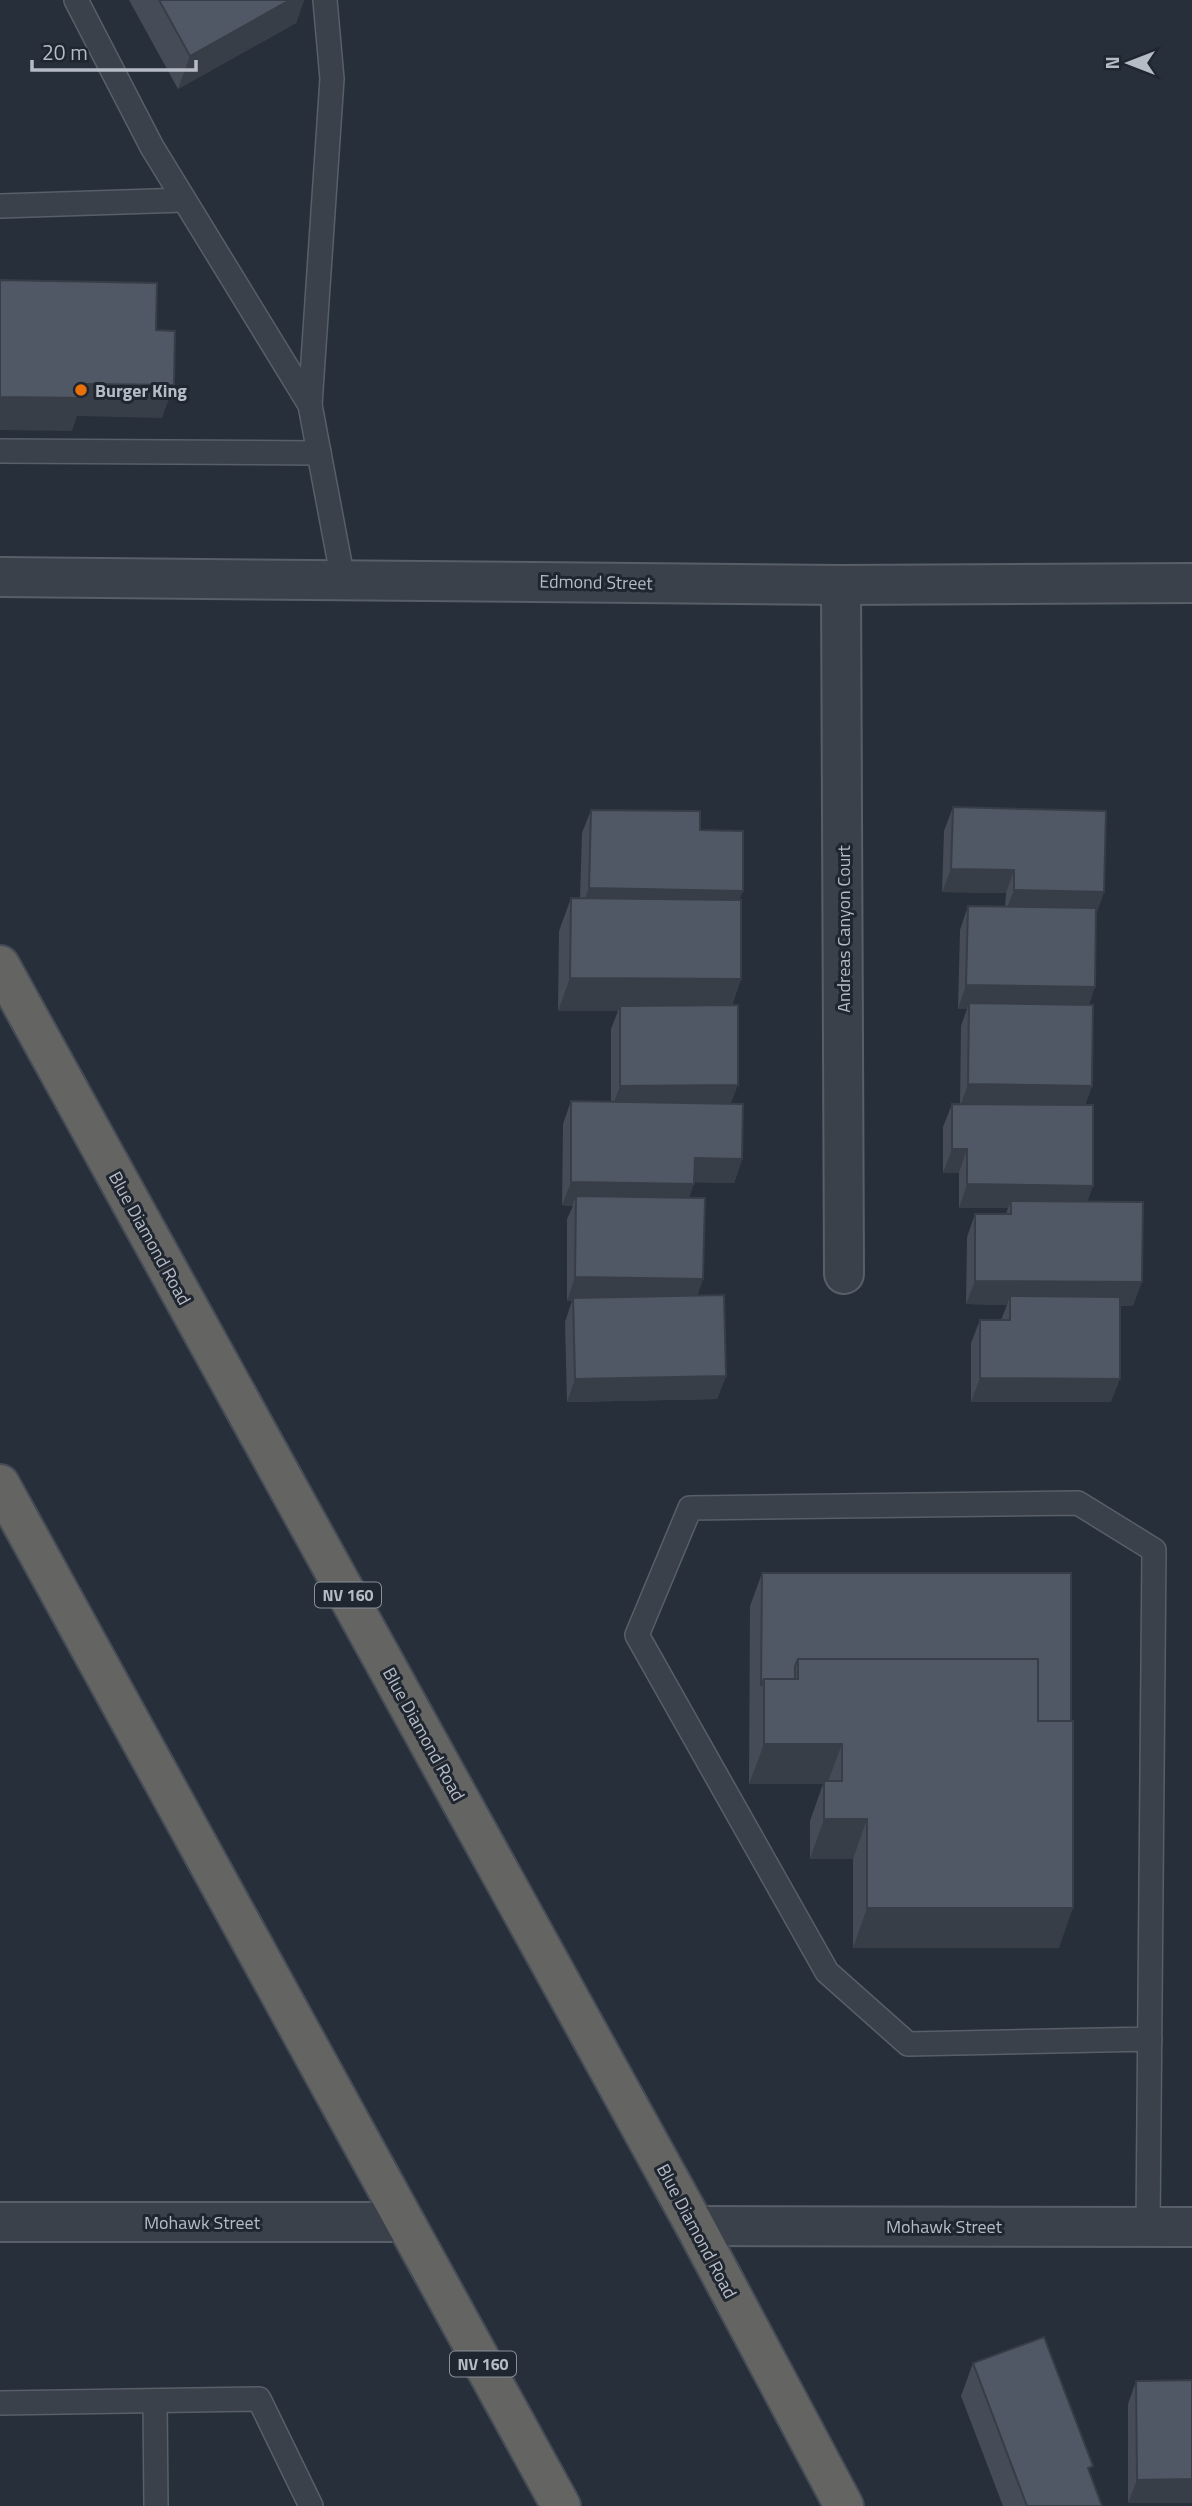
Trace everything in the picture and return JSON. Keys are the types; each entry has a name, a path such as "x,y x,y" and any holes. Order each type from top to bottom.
{"highway":[{"name":"Blue Diamond Road","path":"0,965 695,2226 844,2506"},
{"name":"NV 160","path":"0,1484 561,2506"}],"street":[{"name":"Edmond Street","path":"0,577 841,584 1192,583"},
{"name":"Andreas Canyon Court","path":"841,584 844,1274"},
{"name":"Mohawk Street","path":"0,2222 405,2221"},
{"name":"Mohawk Street","path":"695,2226 1192,2227"}],"lane":[{"path":"76,0 152,146 310,405"},
{"path":"324,0 332,79 310,405 343,580"},
{"path":"0,206 184,200"},
{"path":"0,451 319,453"},
{"path":"1149,2227 1154,1550 1078,1503 690,1508 637,1635 827,1972 908,2044 1150,2039"},
{"path":"0,2403 259,2399 310,2506"},
{"path":"155,2401 156,2506"}],"building":[{"path":"159,0 290,0 190,56"},
{"name":"Burger King","path":"0,280 157,283 156,330 175,331 174,385 84,384 84,398 0,397"},
{"path":"953,807 1106,811 1104,892 1014,890 1014,870 951,869"},
{"path":"591,810 700,811 700,830 743,831 743,891 589,888"},
{"path":"571,898 741,900 741,979 570,978"},
{"path":"968,906 1096,908 1095,987 966,985"},
{"path":"969,1003 1093,1005 1092,1086 968,1084"},
{"path":"738,1005 738,1085 620,1086 620,1006"},
{"path":"571,1101 743,1104 742,1159 695,1158 694,1184 571,1182"},
{"path":"952,1104 1093,1105 1093,1186 967,1184 967,1149 952,1149"},
{"path":"576,1196 705,1198 703,1279 575,1277"},
{"path":"1011,1201 1143,1202 1142,1282 975,1281 975,1214 1011,1214"},
{"path":"724,1295 726,1376 575,1379 573,1298"},
{"path":"1010,1296 1120,1297 1120,1379 980,1378 980,1320 1010,1320"},
{"path":"762,1573 1071,1573 1071,1721 1038,1721 1038,1659 798,1659 795,1679 764,1679 761,1686"},
{"path":"798,1659 1038,1659 1038,1721 1073,1721 1073,1908 867,1908 867,1819 824,1819 824,1781 842,1781 842,1744 764,1744 764,1679 798,1679"},
{"path":"1044,2337 1093,2466 1088,2468 1102,2506 1027,2506 973,2363"},
{"path":"1192,2380 1192,2479 1137,2480 1136,2381"}],"place":[{"name":"Burger King","path":"81,390"}]}
